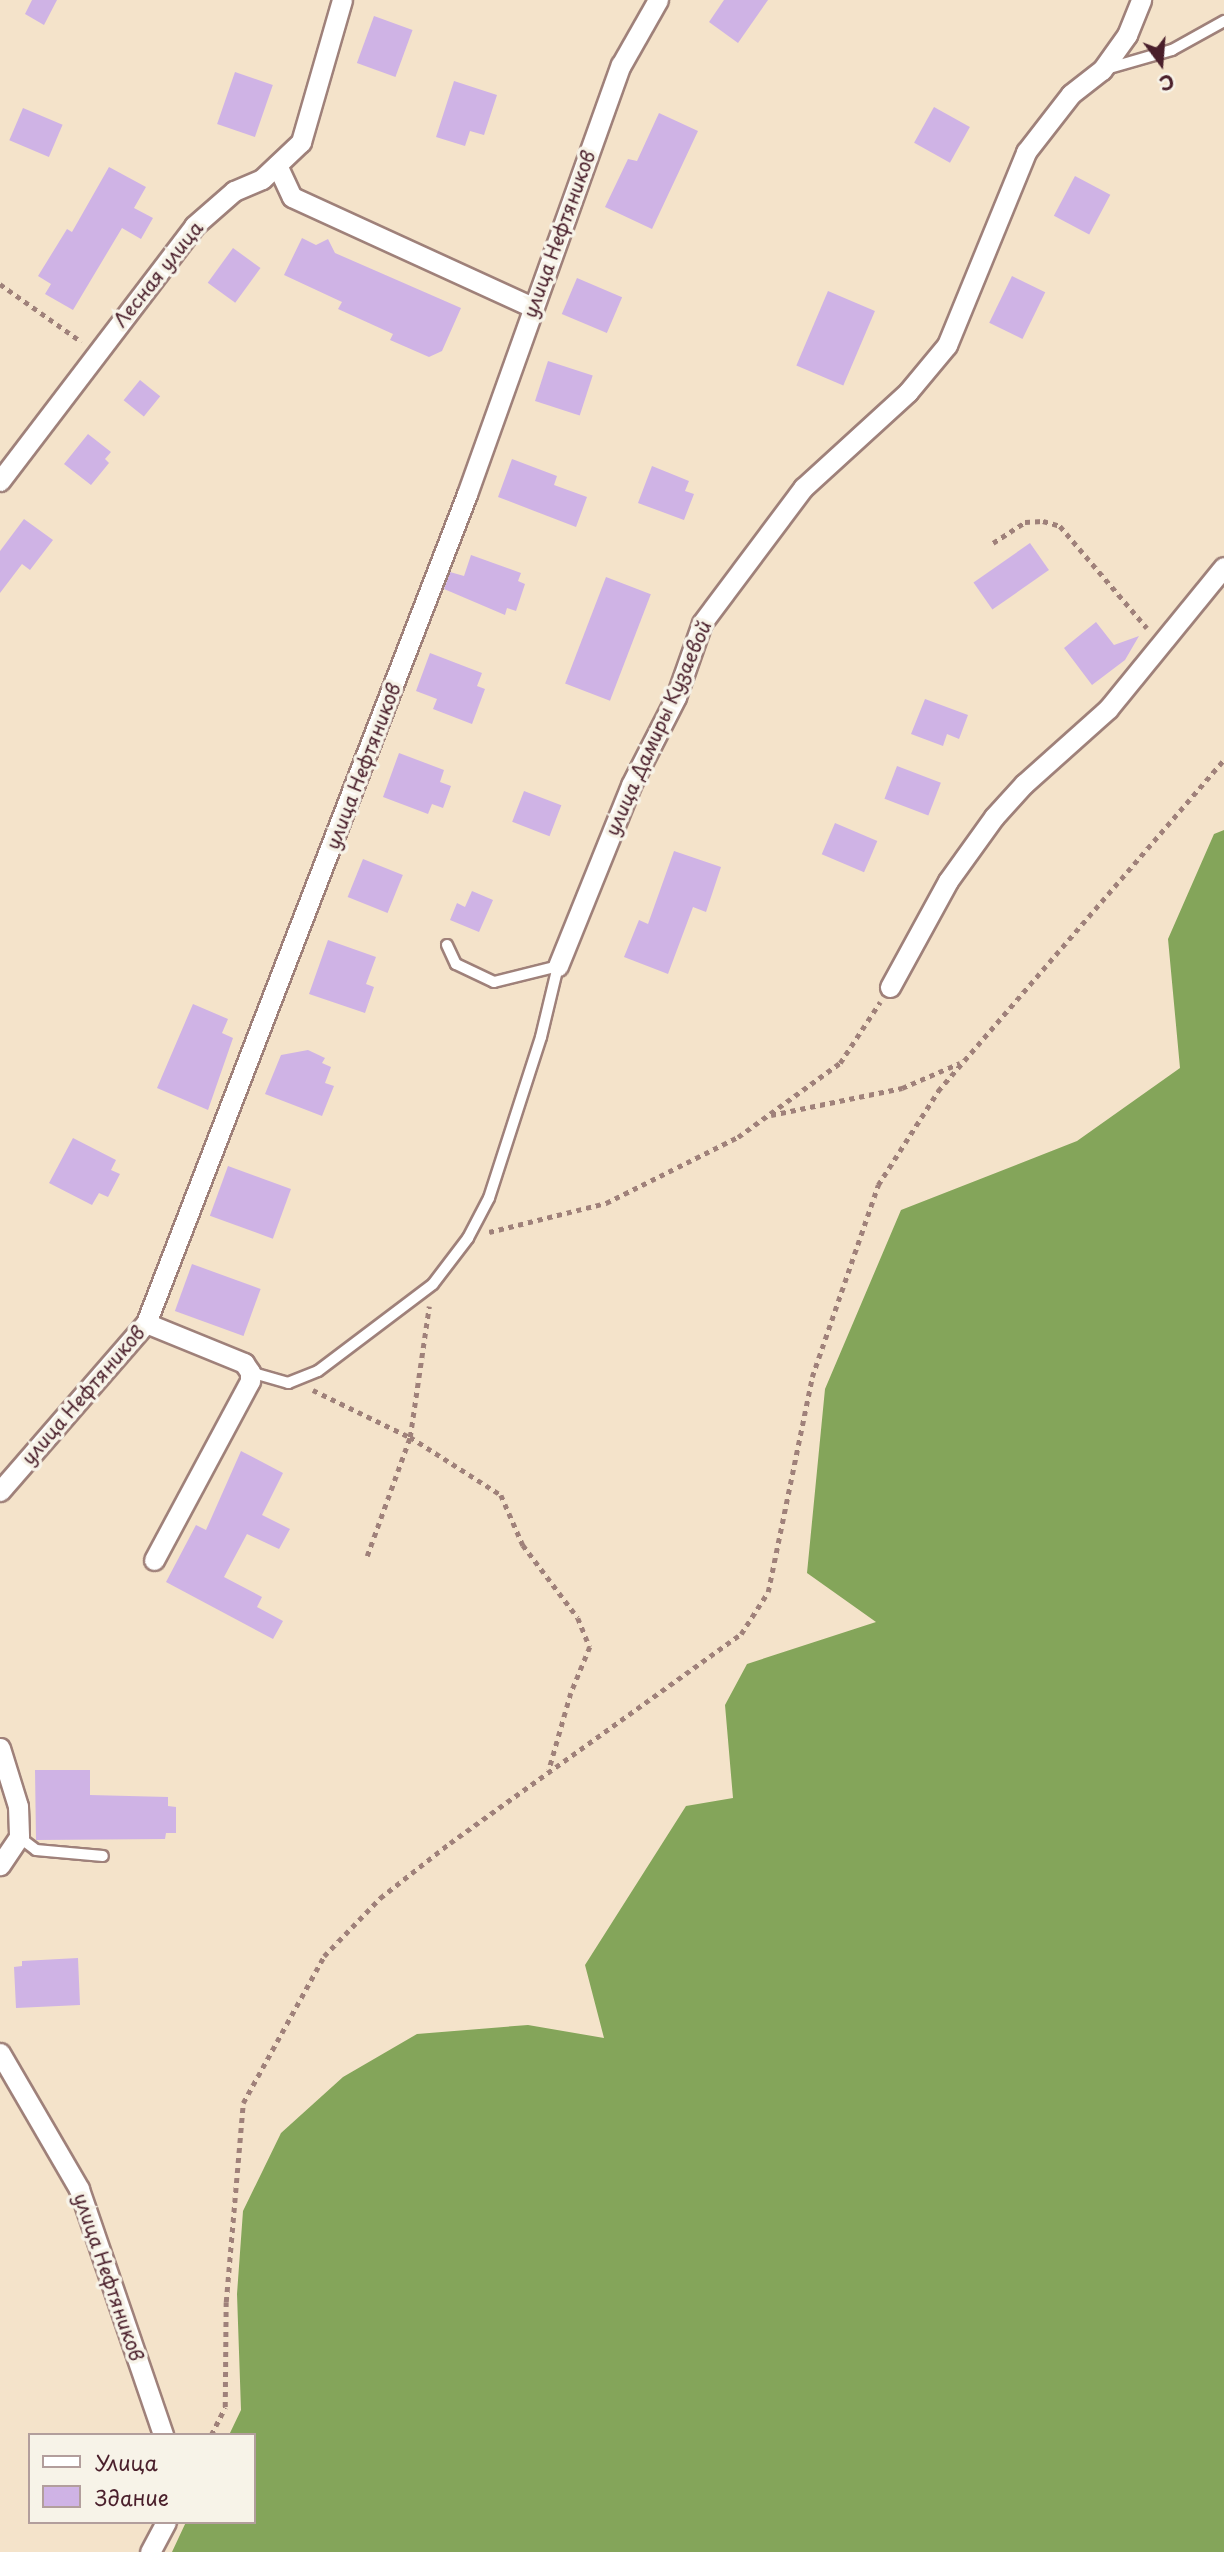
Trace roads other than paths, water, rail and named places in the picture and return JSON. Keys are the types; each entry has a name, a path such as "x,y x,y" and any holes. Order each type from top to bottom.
{"street":[{"name":"Лесная улица","path":"0,481 95,352 194,226 234,191 262,179 301,142 342,0"},
{"name":"улица Дамиры Кузаевой","path":"558,966 631,785 676,697 702,623 803,488 908,392 947,345 1026,152 1071,94 1102,70 1127,35 1141,0"},
{"name":"улица Нефтяников","path":"0,1491 146,1323 400,673 621,65 657,1"},
{"path":"277,165 292,197 532,307"},
{"path":"890,987 948,881 995,817 1024,784 1108,709 1159,642 1224,567"},
{"path":"146,1323 244,1363 250,1372 250,1381 155,1560"},
{"path":"0,1748 18,1806 19,1837 0,1865"},
{"name":"улица Нефтяников","path":"0,2053 79,2189 162,2433"},
{"path":"150,2552 165,2524"}],"lane":[{"path":"1102,70 1172,50 1224,21"},
{"path":"250,1372 289,1383 318,1371 433,1284 468,1238 489,1198 541,1037 558,966 494,982 456,964 447,945"},
{"path":"19,1837 36,1850 103,1856"}]}
